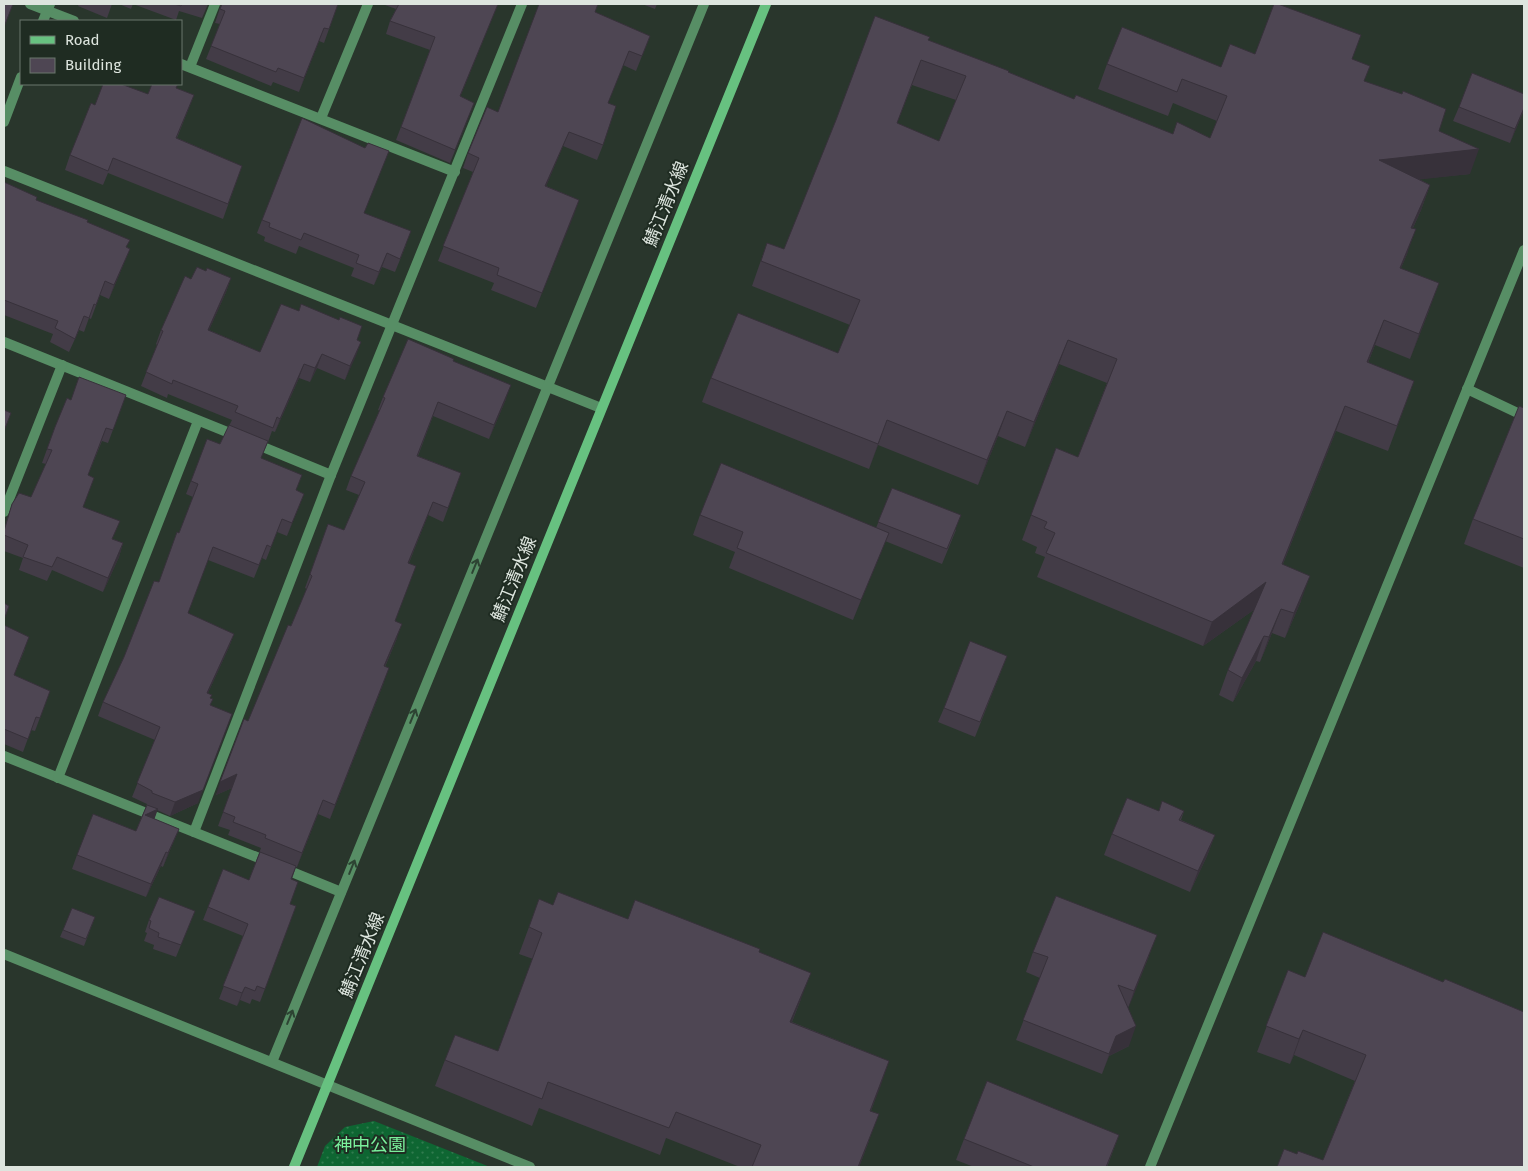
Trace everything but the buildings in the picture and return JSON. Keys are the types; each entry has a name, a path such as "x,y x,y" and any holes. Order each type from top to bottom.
{"main road":[{"name":"鯖江清水線","path":"294,1167 600,408 766,4"}],"street":[{"path":"30,4 49,7 72,20"},
{"path":"215,4 186,65 455,172"},
{"path":"321,118 368,4"},
{"path":"194,832 331,475 522,4"},
{"path":"272,1062 704,4"},
{"path":"43,20 49,7"},
{"path":"4,122 20,80"},
{"path":"4,170 600,408"},
{"path":"1150,1167 1524,250"},
{"path":"4,342 331,475"},
{"path":"4,512 62,365"},
{"path":"1467,389 1524,416"},
{"path":"58,778 198,421"},
{"path":"4,756 342,892"},
{"path":"4,954 530,1167"}],"green space":[{"name":"神中公園","path":"374,1121 490,1167 317,1167 325,1146 345,1127"}]}
